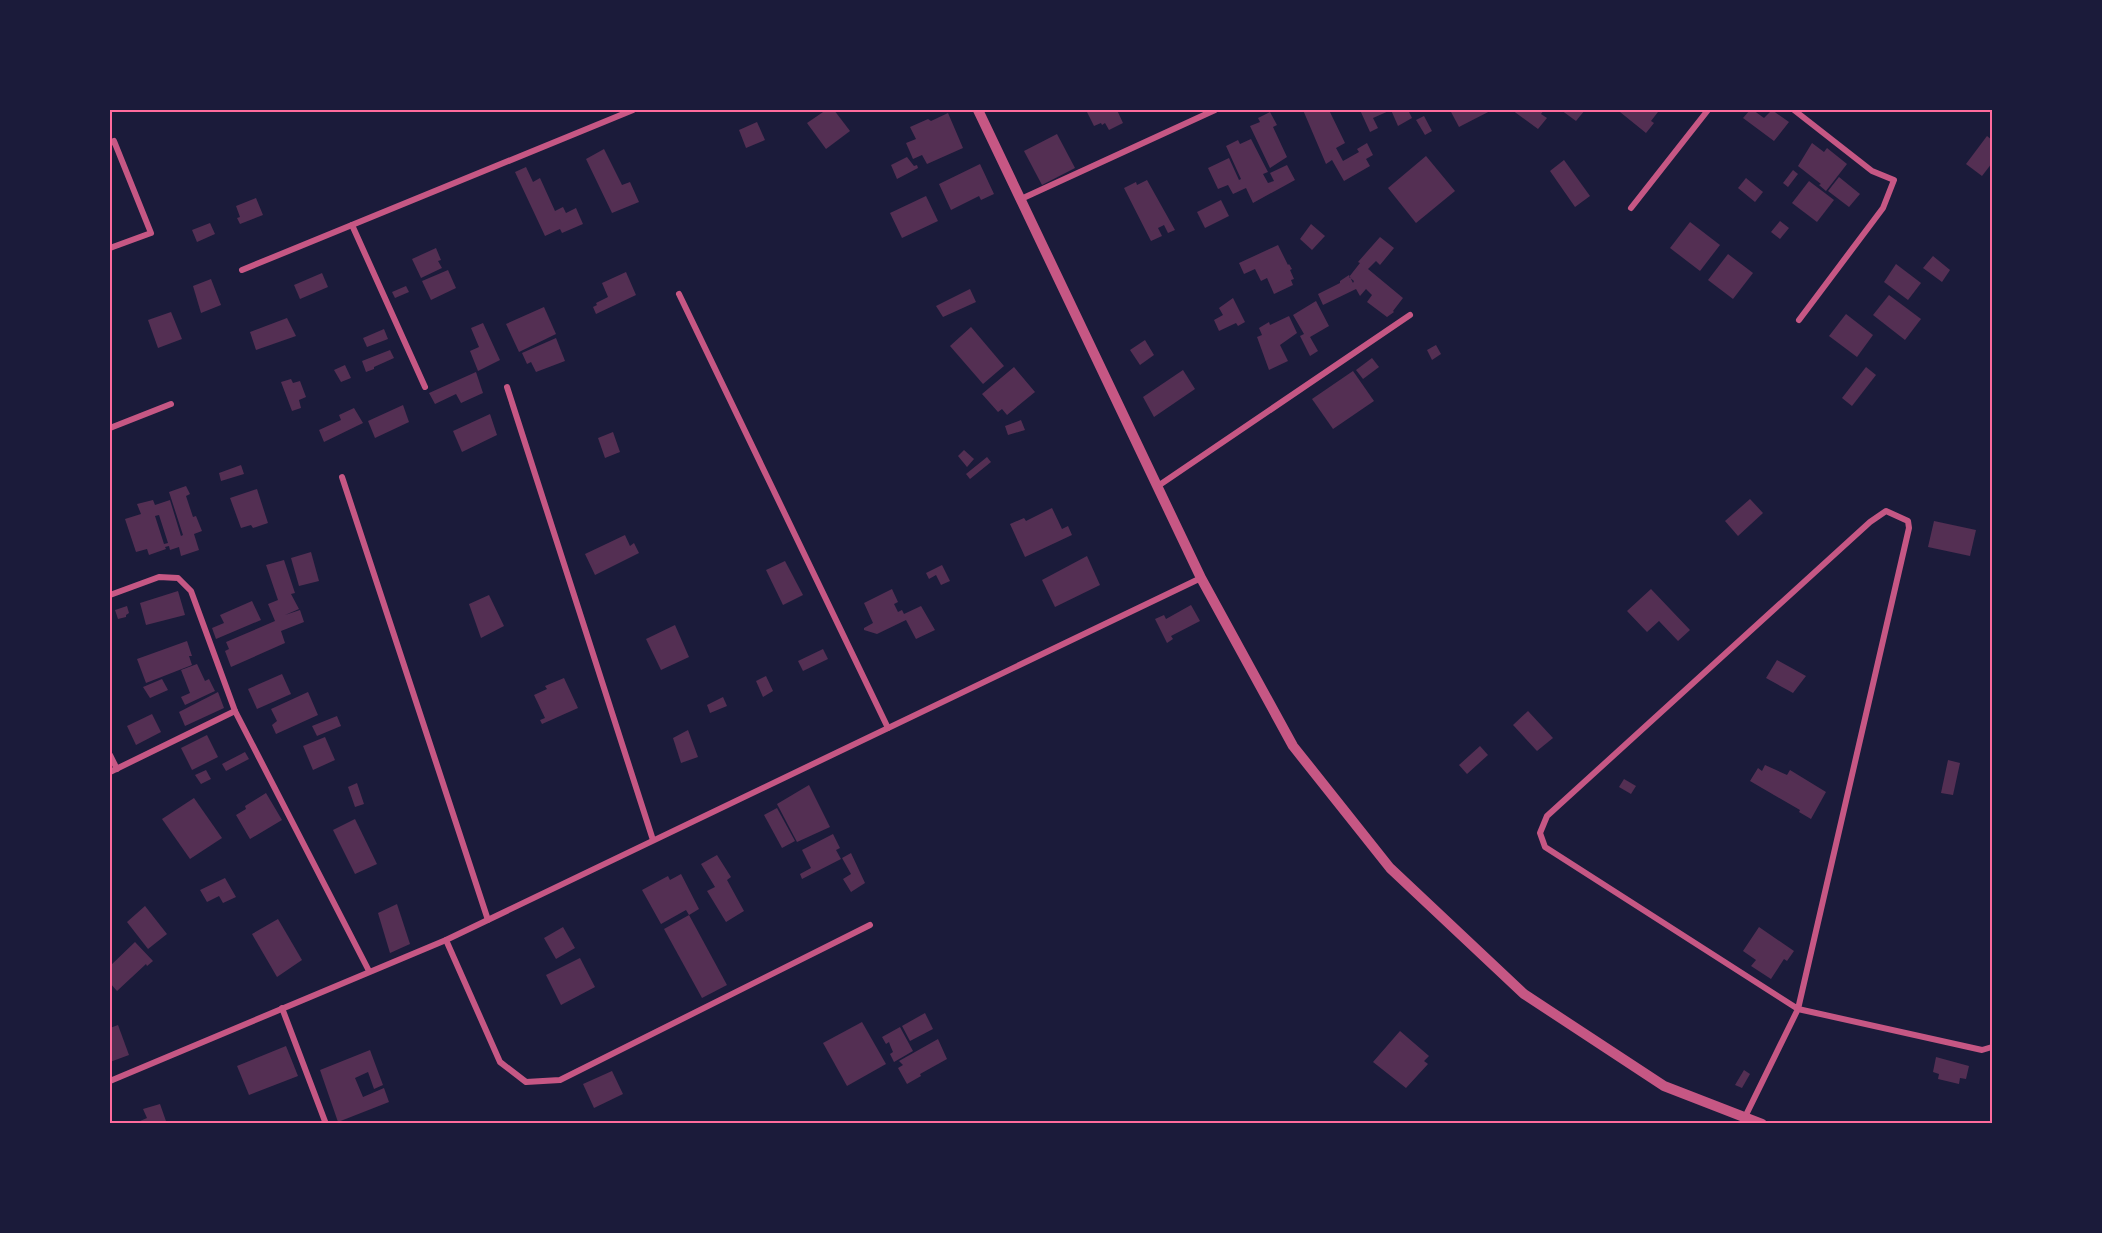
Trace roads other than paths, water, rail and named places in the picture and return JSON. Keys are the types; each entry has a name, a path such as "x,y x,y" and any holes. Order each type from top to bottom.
{"street":[{"path":"242,270 633,110"},
{"path":"978,110 1201,578 1293,746 1390,868 1524,994 1664,1086 1754,1121 1798,1009 1909,528 1908,521 1886,512 1870,522 1547,816 1540,833 1545,847 1798,1009 1982,1050 1992,1047"},
{"path":"1021,199 1215,110"},
{"path":"1631,208 1708,110"},
{"path":"1794,110 1872,171 1894,180 1883,208 1799,320"},
{"path":"110,143 114,141 151,233 110,248"},
{"path":"352,225 425,387"},
{"path":"679,294 888,728"},
{"path":"1158,486 1410,315"},
{"path":"507,387 653,840"},
{"path":"110,428 171,404"},
{"path":"342,477 488,920"},
{"path":"110,595 159,577 178,578 191,591 235,711 369,971"},
{"path":"110,1081 446,940 1201,578"},
{"path":"110,772 235,711"},
{"path":"110,755 117,769"},
{"path":"446,940 500,1062 526,1082 560,1080 870,925"},
{"path":"282,1008 326,1124"}]}
